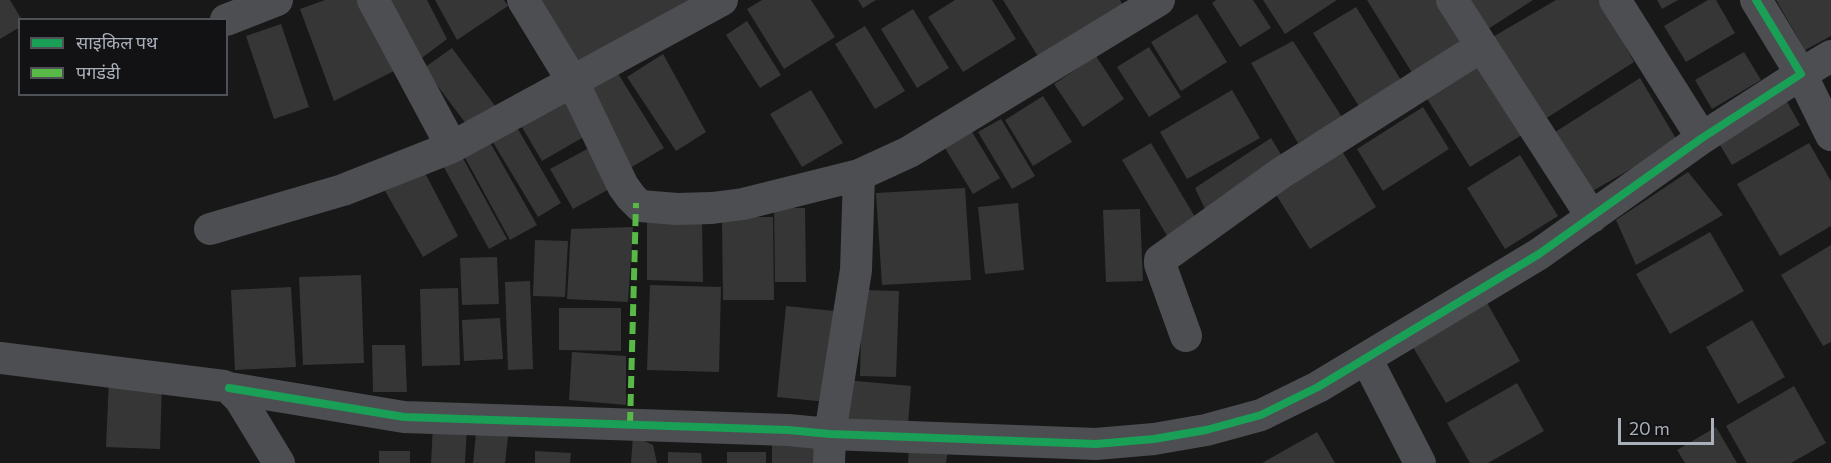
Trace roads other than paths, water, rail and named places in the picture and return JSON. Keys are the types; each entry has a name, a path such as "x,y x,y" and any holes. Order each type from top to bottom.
{"street":[{"path":"228,19 277,0"},
{"path":"373,0 452,147"},
{"path":"523,0 573,82 623,186 640,206 712,208 743,204 859,175 909,152 1159,0"},
{"path":"210,229 342,190 452,147 722,0"},
{"path":"1452,0 1592,217"},
{"path":"1615,0 1702,138"},
{"path":"1756,0 1801,74 1831,135"},
{"path":"1186,336 1160,260 1281,173 1482,46"},
{"path":"0,358 218,384 229,388 404,417 788,430 829,448 1040,452 1154,439 1206,430 1261,415 1318,387 1539,254 1702,138 1831,56"},
{"path":"829,448 856,270 859,175"},
{"path":"1366,358 1420,463"},
{"path":"229,388 240,399 279,463"}]}
